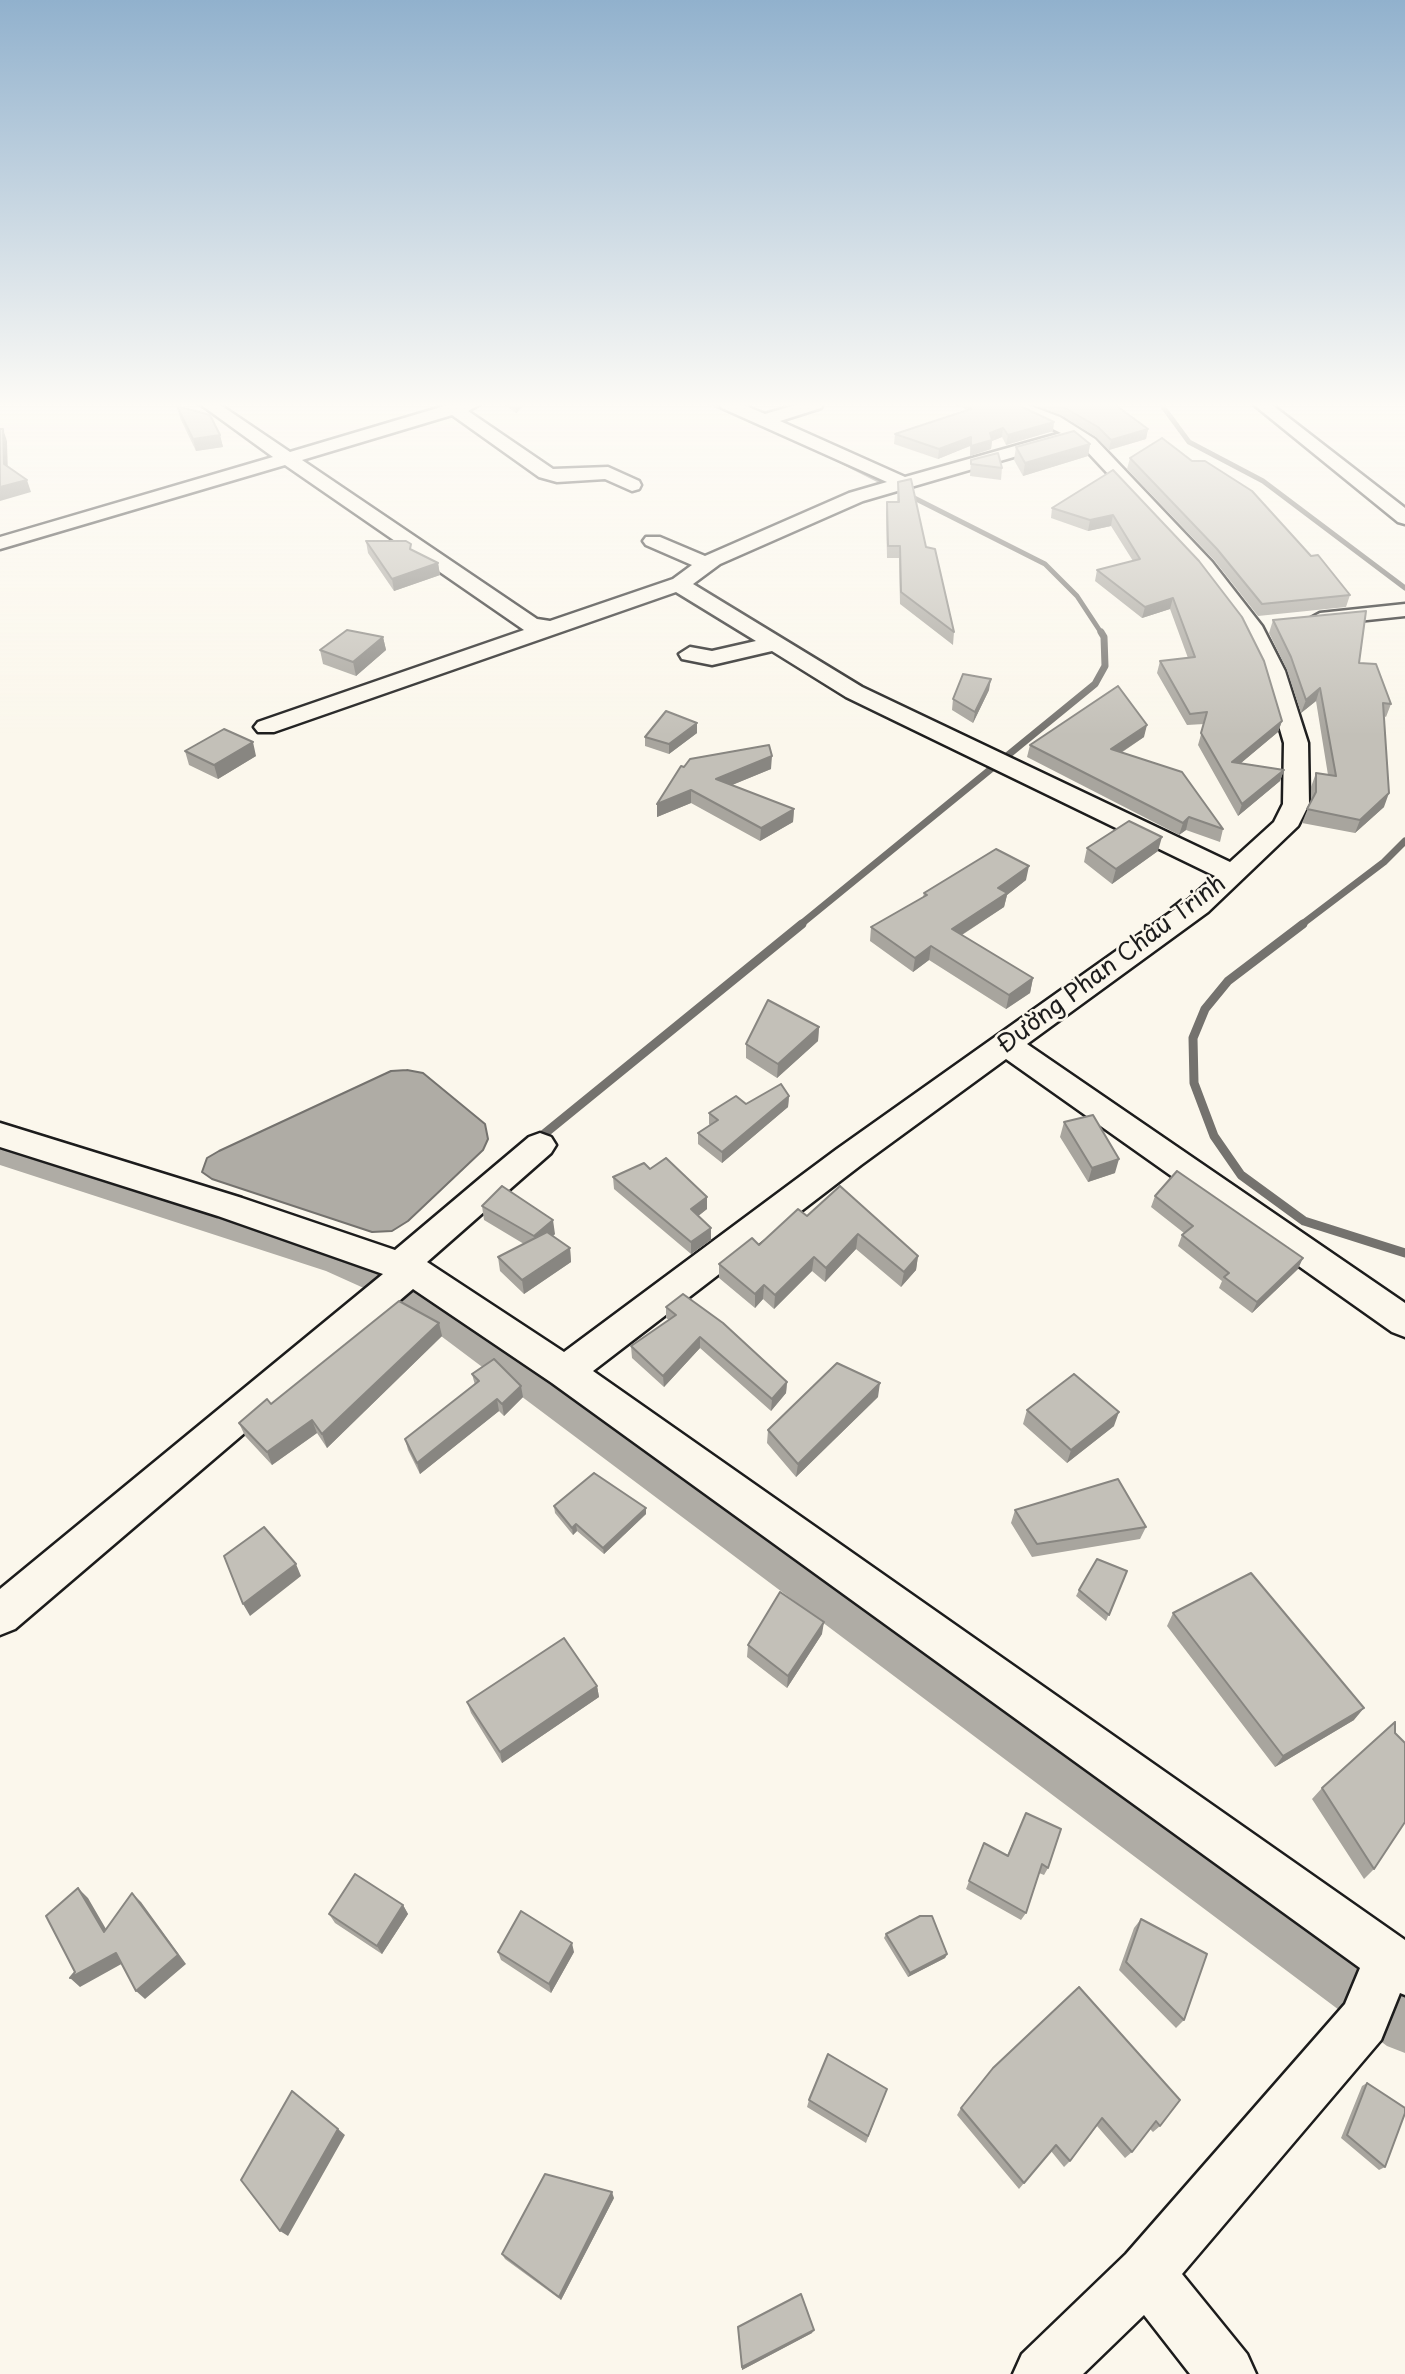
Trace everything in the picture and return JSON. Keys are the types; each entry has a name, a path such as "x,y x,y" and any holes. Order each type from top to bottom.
{"street":[{"path":"0,542 91,515"},
{"path":"369,515 531,625 548,629"},
{"path":"678,585 706,565 814,515"},
{"name":"Đường Phan Châu Trinh","path":"565,1372 849,1157 1198,906 1285,826 1296,804 1296,743 1274,671 1264,625 1156,515"},
{"path":"653,541 706,565"},
{"path":"266,727 670,585 678,585 854,692 1233,874"},
{"path":"1302,621 1405,610"},
{"path":"690,654 712,658 773,644"},
{"path":"1006,1044 1405,1322"},
{"path":"0,1135 230,1207 406,1268 565,1372 1400,1965 1363,2022 1146,2274 1042,2374"},
{"path":"0,1615 366,1309 406,1268 540,1145"},
{"path":"1146,2274 1227,2374"}],"shaded area":[{"path":"391,1071 423,1073 485,1124 488,1139 483,1150 408,1221 392,1231 372,1232 212,1179 202,1172 207,1158 219,1151"}],"building":[{"path":"887,515 919,515 926,547 935,549 954,632 901,592 900,546 888,546"},
{"path":"1073,515 1155,515 1199,561 1242,617 1264,661 1282,721 1232,762 1284,770 1242,804 1201,733 1207,712 1190,714 1160,661 1195,657 1173,598 1145,607 1097,570 1140,559 1113,515 1090,520"},
{"path":"1184,515 1274,515 1311,556 1318,555 1350,595 1262,604 1217,549"},
{"path":"366,541 406,541 411,544 410,549 438,563 392,579"},
{"path":"1366,611 1359,663 1376,664 1391,704 1383,703 1389,793 1360,820 1307,809 1316,792 1316,773 1336,776 1320,688 1306,700 1291,657 1273,620"},
{"path":"347,630 383,637 353,662 320,650"},
{"path":"963,674 991,679 975,712 953,699"},
{"path":"1118,686 1147,725 1111,749 1182,772 1223,829 1189,817 1183,823 1030,745"},
{"path":"666,711 697,723 669,744 645,737"},
{"path":"224,729 253,742 214,765 185,751"},
{"path":"769,745 772,756 716,779 794,809 761,828 691,790 657,804 681,766 684,767 690,759"},
{"path":"1129,821 1162,837 1116,869 1087,848"},
{"path":"996,849 1029,866 998,888 1007,893 952,929 1033,978 1009,995 931,946 915,958 871,927 927,895 924,893"},
{"path":"768,1000 819,1027 778,1064 746,1044"},
{"path":"781,1084 789,1096 722,1152 698,1133 718,1120 709,1113 736,1096 746,1104"},
{"path":"1093,1115 1119,1159 1092,1168 1064,1122"},
{"path":"666,1158 707,1197 691,1209 711,1228 691,1242 613,1177 644,1163 650,1169"},
{"path":"1177,1171 1303,1258 1257,1302 1224,1277 1229,1273 1182,1235 1193,1226 1155,1196"},
{"path":"502,1186 553,1220 534,1236 482,1206"},
{"path":"840,1186 918,1256 904,1272 858,1234 826,1268 814,1257 775,1295 764,1285 755,1294 719,1264 752,1238 759,1245 798,1209 807,1216"},
{"path":"547,1232 570,1248 522,1280 498,1257"},
{"path":"683,1294 723,1323 787,1382 772,1399 700,1337 663,1376 631,1346 676,1315 666,1307"},
{"path":"399,1301 439,1323 322,1434 312,1420 267,1452 239,1423 267,1399 271,1404"},
{"path":"494,1359 521,1386 502,1404 497,1399 417,1463 405,1439 479,1381 472,1374"},
{"path":"837,1363 880,1383 798,1464 768,1430"},
{"path":"1074,1374 1119,1412 1071,1450 1027,1410"},
{"path":"594,1473 646,1508 603,1548 576,1524 572,1528 554,1506"},
{"path":"1118,1479 1146,1527 1037,1544 1015,1510"},
{"path":"264,1527 296,1564 243,1604 224,1556"},
{"path":"1097,1559 1127,1571 1109,1615 1079,1590"},
{"path":"1251,1573 1364,1708 1283,1756 1173,1613"},
{"path":"780,1592 824,1622 788,1676 748,1645"},
{"path":"564,1638 597,1686 500,1752 467,1702"},
{"path":"1395,1722 1395,1733 1405,1743 1405,1822 1374,1869 1322,1788"},
{"path":"1026,1813 1061,1829 1048,1868 1042,1864 1026,1913 969,1881 984,1843 1008,1856"},
{"path":"355,1874 403,1905 377,1946 329,1914"},
{"path":"78,1888 104,1932 132,1893 178,1955 136,1991 116,1953 70,1978 75,1972 46,1916"},
{"path":"521,1911 572,1943 549,1984 498,1952"},
{"path":"920,1916 932,1916 947,1954 910,1973 886,1934"},
{"path":"1141,1919 1207,1954 1184,2020 1126,1962"},
{"path":"1079,1987 1180,2100 1160,2126 1156,2121 1132,2152 1102,2118 1070,2161 1056,2145 1024,2183 961,2108 993,2068"},
{"path":"828,2054 887,2089 868,2136 809,2100"},
{"path":"1367,2083 1405,2108 1385,2167 1347,2135"},
{"path":"292,2091 338,2129 280,2231 241,2180"},
{"path":"545,2174 612,2192 559,2297 502,2254"},
{"path":"801,2294 814,2330 742,2367 738,2327"}],"waterway":[{"path":"948,515 1045,564 1077,596 1102,634"},
{"path":"1308,515 1405,588"},
{"path":"800,925 1095,684 1105,666 1104,637 1101,632"},
{"path":"1301,925 1384,862 1405,841"},
{"path":"533,1143 802,924"},
{"path":"1303,924 1228,981 1205,1009 1193,1038 1194,1083 1214,1136 1241,1175 1304,1221 1405,1253"},
{"path":"0,1153 338,1261 410,1293 1405,2028"},
{"path":"370,1275 380,1267"}]}
